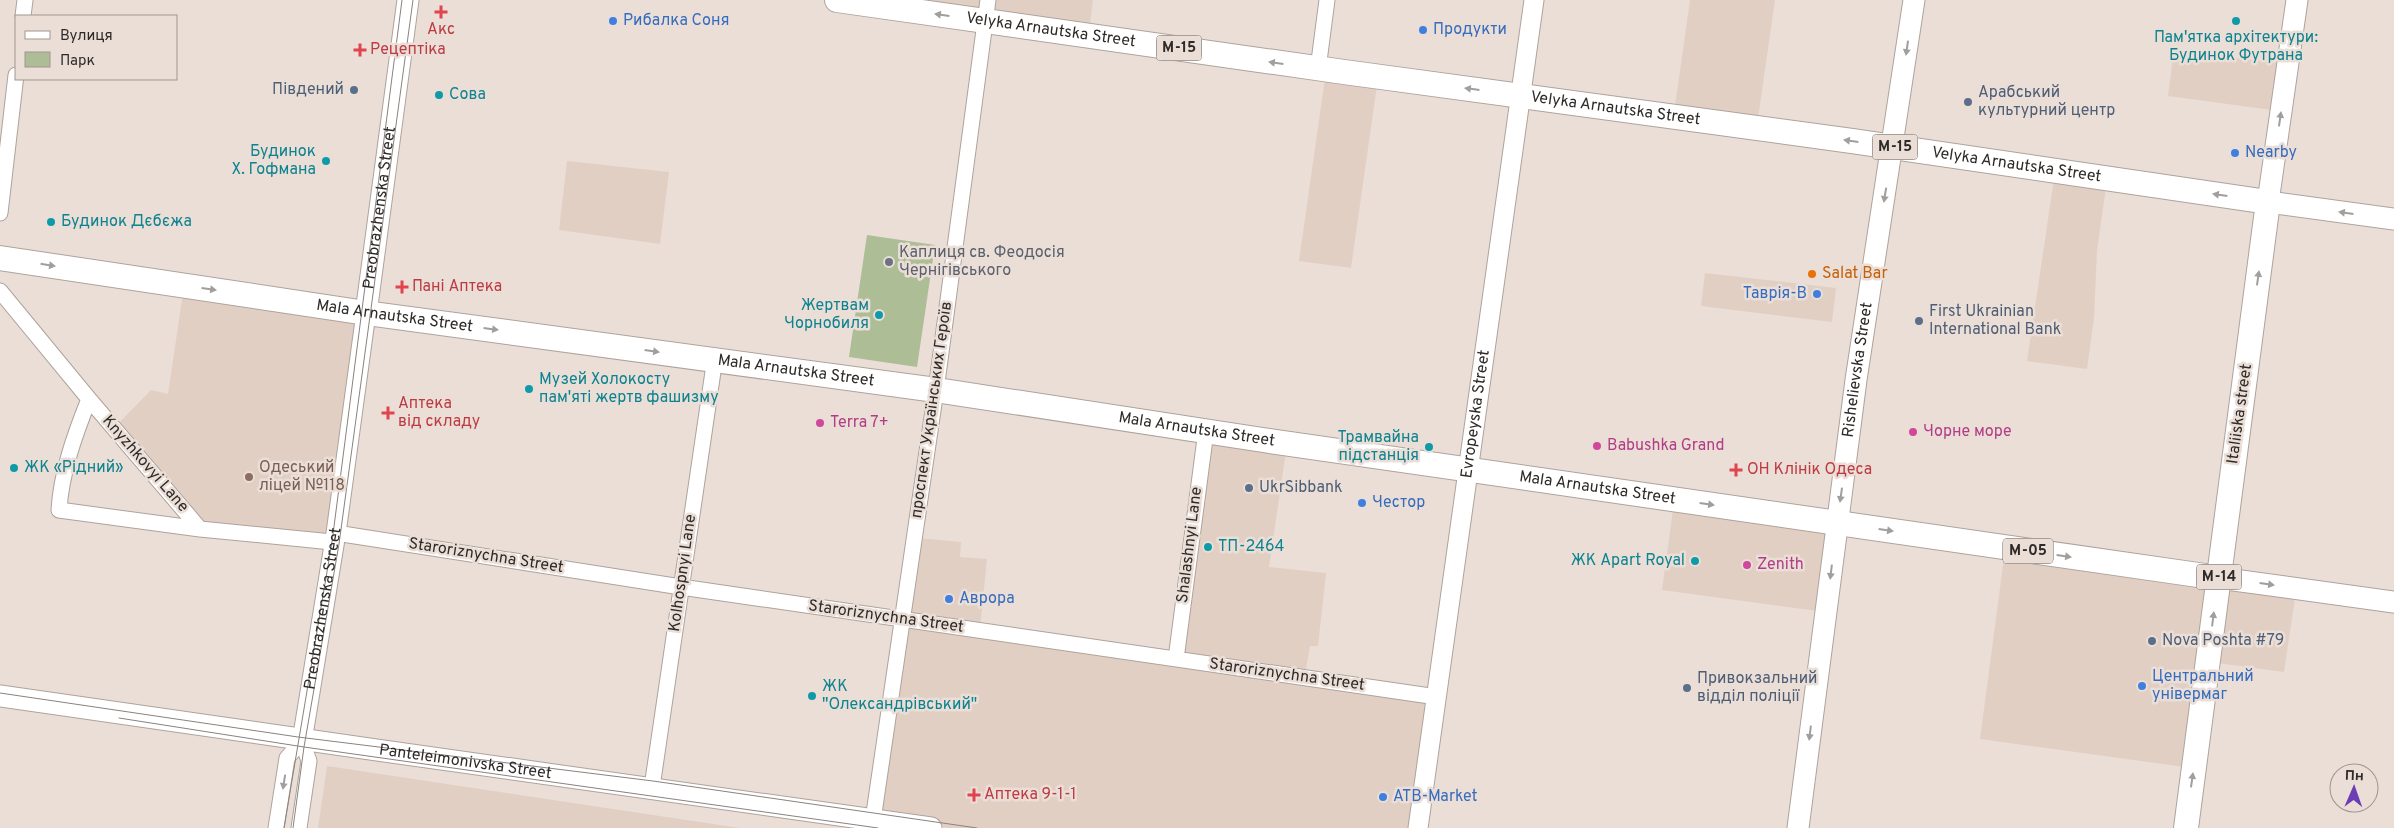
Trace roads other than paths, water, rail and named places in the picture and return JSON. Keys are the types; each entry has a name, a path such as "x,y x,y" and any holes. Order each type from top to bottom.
{"main road":[{"name":"Preobrazhenska Street","path":"366,312 408,0"},
{"name":"Velyka Arnautska Street","path":"837,0 986,10 1318,69 1520,95 2394,219"},
{"name":"Rishelievska Street","path":"1798,828 1866,310 1893,147 1914,0"},
{"name":"Italiiska street","path":"2186,828 2268,202 2297,0"},
{"name":"Mala Arnautska Street","path":"0,258 366,312 715,358 1837,523 2394,602"},
{"name":"Panteleimonivska Street","path":"0,696 302,741 652,787 931,828"}],"street":[{"path":"23,15 25,0"},
{"path":"1318,69 1327,0"},
{"name":"Evropeyska Street","path":"1418,828 1534,0"},
{"name":"проспект Українських Героїв","path":"873,820 936,390 986,10"},
{"path":"0,214 15,80"},
{"name":"Knyzhkovyi Lane","path":"0,291 200,529"},
{"name":"Preobrazhenska Street","path":"288,828 336,533 366,312"},
{"name":"Kolhospnyi Lane","path":"652,787 715,358"},
{"name":"Knyzhkovyi Lane","path":"89,399 77,430 59,495 58,510 200,529 332,542 336,533"},
{"name":"Shalashnyi Lane","path":"1176,659 1206,431"},
{"name":"Staroriznychna Street","path":"336,533 681,587 1437,697"},
{"name":"Preobrazhenska Street","path":"276,828 287,758 302,741"},
{"name":"Preobrazhenska Street","path":"299,828 308,761 302,741"}],"tram line":[{"path":"284,828 332,542 402,0"},
{"path":"293,828 304,747 339,544 413,0"},
{"path":"0,693 298,737 653,781 977,828"},
{"path":"119,718 304,747 878,828"}],"place":[{"name":"Акс","path":"441,12"},
{"name":"Рибалка Соня","path":"613,21"},
{"name":"Пам'ятка архітектури: Будинок Футрана","path":"2236,21"},
{"name":"Продукти","path":"1423,30"},
{"name":"Рецептіка","path":"360,50"},
{"name":"Південий","path":"354,90"},
{"name":"Сова","path":"439,95"},
{"name":"Арабський культурний центр","path":"1968,102"},
{"name":"Nearby","path":"2235,153"},
{"name":"Будинок Х. Гофмана","path":"326,161"},
{"name":"Будинок Дєбєжа","path":"51,222"},
{"name":"Каплиця св. Феодосія Чернігівського","path":"889,262"},
{"name":"Salat Bar","path":"1812,274"},
{"name":"Панi Аптека","path":"402,287"},
{"name":"Таврія-В","path":"1817,294"},
{"name":"Жертвам Чорнобиля","path":"879,315"},
{"name":"First Ukrainian International Bank","path":"1919,321"},
{"name":"Музей Холокосту пам'яті жертв фашизму","path":"529,389"},
{"name":"Аптека від складу","path":"388,413"},
{"name":"Terra 7+","path":"820,423"},
{"name":"Чорне море","path":"1913,432"},
{"name":"Babushka Grand","path":"1597,446"},
{"name":"Трамвайна підстанція","path":"1429,447"},
{"name":"ЖК «Рідний»","path":"14,468"},
{"name":"ОН Клінік Одеса","path":"1736,470"},
{"name":"Одеський ліцей №118","path":"249,477"},
{"name":"UkrSibbank","path":"1249,488"},
{"name":"Честор","path":"1362,503"},
{"name":"ТП-2464","path":"1208,547"},
{"name":"ЖК Apart Royal","path":"1695,561"},
{"name":"Zenith","path":"1747,565"},
{"name":"Аврора","path":"949,599"},
{"name":"Nova Poshta #79","path":"2152,641"},
{"name":"Центральний універмаг","path":"2142,686"},
{"name":"Привокзальний відділ поліції","path":"1687,688"},
{"name":"ЖК \"Олександрівський\"","path":"812,696"},
{"name":"Аптека 9-1-1","path":"974,795"},
{"name":"ATB-Market","path":"1383,797"}]}
